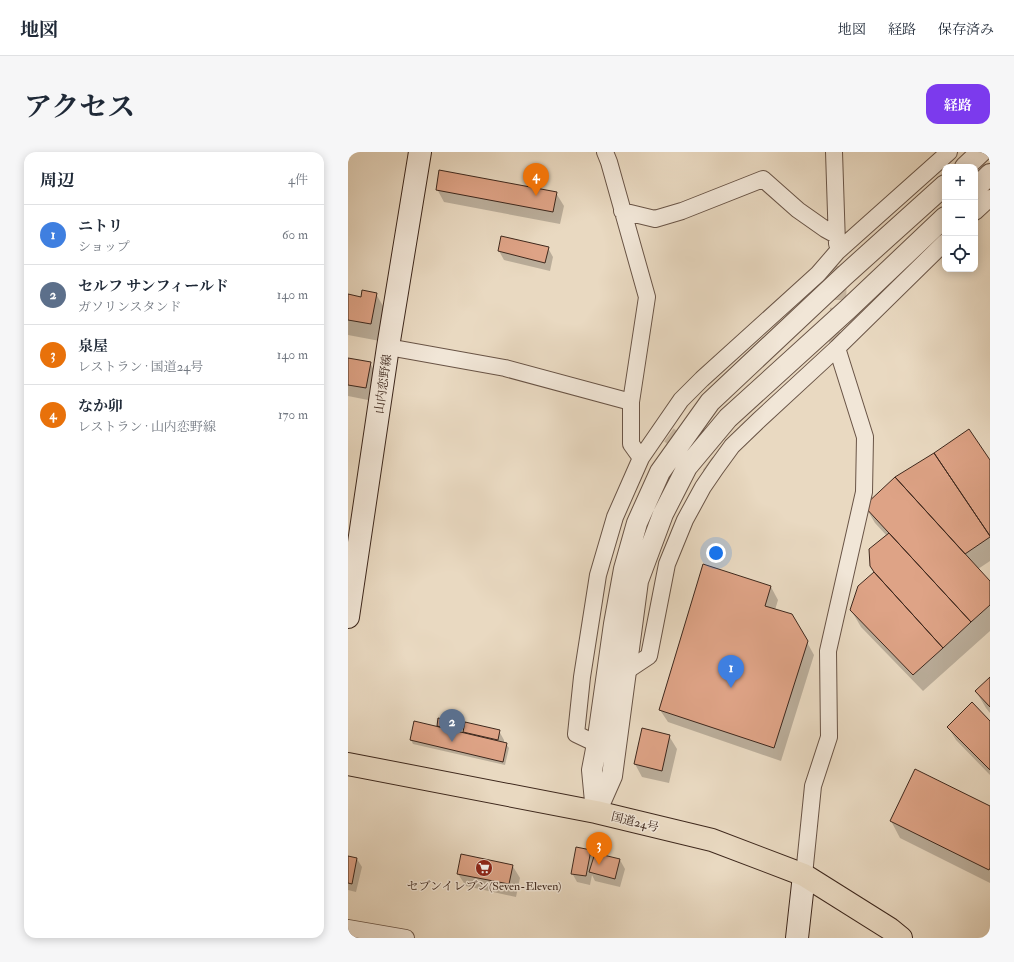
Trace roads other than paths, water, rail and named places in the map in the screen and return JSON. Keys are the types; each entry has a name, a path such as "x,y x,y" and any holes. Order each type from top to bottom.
{"highway":[{"name":"国道24号","path":"348,764 596,812 712,840 804,875 890,929 901,938"}],"main road":[{"name":"山内恋野線","path":"348,616 388,347 420,152"},
{"path":"797,938 804,875"}],"street":[{"path":"605,152 647,297 632,402 631,444 641,458"},
{"path":"834,152 838,259"},
{"path":"597,744 576,734 582,677 598,575 616,517 641,458 665,432 681,400 702,379 818,274 838,259 950,152"},
{"path":"968,164 982,152"},
{"path":"978,186 990,174"},
{"path":"622,211 655,219 682,211 763,179 798,210 836,235"},
{"path":"596,812 592,770 614,624 624,569 637,523 660,472 710,402 844,276 942,188"},
{"path":"978,209 990,198"},
{"path":"596,812 612,776 638,581 663,514 687,467 728,418 942,220"},
{"path":"626,672 649,656 667,564 685,520 713,467 732,446 837,348 942,245"},
{"path":"388,347 504,368 632,402"},
{"path":"804,875 813,786 829,737 828,651 864,492 865,437 837,348"},
{"path":"348,928 406,938"}],"tunnel":[{"path":"837,348 839,266"},
{"path":"669,435 711,466"}],"place":[{"name":"なか卯","path":"536,196"},
{"name":"ニトリ","path":"731,688"},
{"name":"セルフ サンフィールド","path":"452,742"},
{"name":"泉屋","path":"599,865"},
{"name":"セブンイレブン(Seven-Eleven)","path":"484,868"}]}
